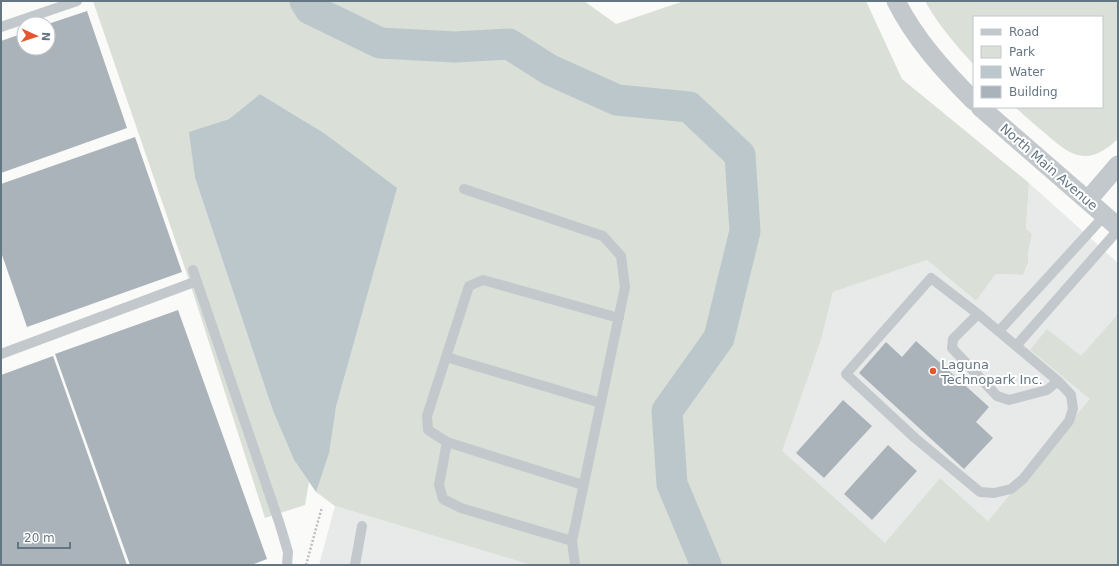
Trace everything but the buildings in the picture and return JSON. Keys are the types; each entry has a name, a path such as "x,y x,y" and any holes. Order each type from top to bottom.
{"street":[{"path":"896,1 914,31 928,50 973,100"},
{"name":"North Main Avenue","path":"981,108 1112,221"},
{"path":"1088,200 1118,165"}],"lane":[{"path":"1,27 77,1"},
{"path":"464,189 603,236 621,256 625,287 572,541 575,565"},
{"path":"999,331 1112,221"},
{"path":"1016,346 1118,230"},
{"path":"193,270 280,525 288,552 287,565"},
{"path":"931,278 999,331 1058,381 1071,396 1073,409 1069,421 1023,479 1011,488 994,493 980,492 914,438 846,374 931,278"},
{"path":"583,485 447,442 428,430 427,416 469,286 483,280 619,318"},
{"path":"1,354 197,281"},
{"path":"978,314 953,340 952,348 997,396 1009,400 1018,398 1047,390 1058,381"},
{"path":"446,356 601,403"},
{"path":"447,442 439,485 443,499 461,508 572,541"},
{"path":"355,565 362,526"}],"path":[{"path":"306,565 322,507"}],"shaded area":[{"name":"Laguna Technopark Inc.","path":"1029,183 1118,263 1118,314 1081,357 1030,350 1091,399 988,521 940,478 885,544 781,451 821,340 833,292 927,260 976,301 996,274 1023,275 1028,263 1028,253 1032,234 1026,230"},
{"path":"335,506 531,565 319,565"}],"green space":[{"path":"93,1 584,1 616,24 684,1 866,1 902,79 1029,183 1026,229 1032,234 1028,253 1028,263 1023,275 996,274 976,301 927,260 833,292 821,340 782,451 885,543 940,478 988,521 1090,399 1030,350 1047,329 1081,356 1118,314 1118,565 531,565 335,506 316,492 336,407 396,189 324,133 260,94 229,119 190,132 195,178 273,411 294,460 309,482 305,505 265,518 189,280"},
{"path":"925,1 1118,1 1118,139 1108,148 1098,153 1089,156 1081,156 1064,149 1016,108 1103,108 1103,16 973,16 973,64 941,27"}],"water":[{"path":"260,94 324,133 397,188 336,407 329,453 316,492 294,460 273,411 195,178 189,132 229,119"}],"waterway":[{"path":"305,1 310,9 380,43 455,47 509,44 550,70 617,100 689,107 740,155 745,231 719,338 667,411 672,484 706,565"}],"place":[{"name":"Laguna Technopark Inc.","path":"933,371"}]}
